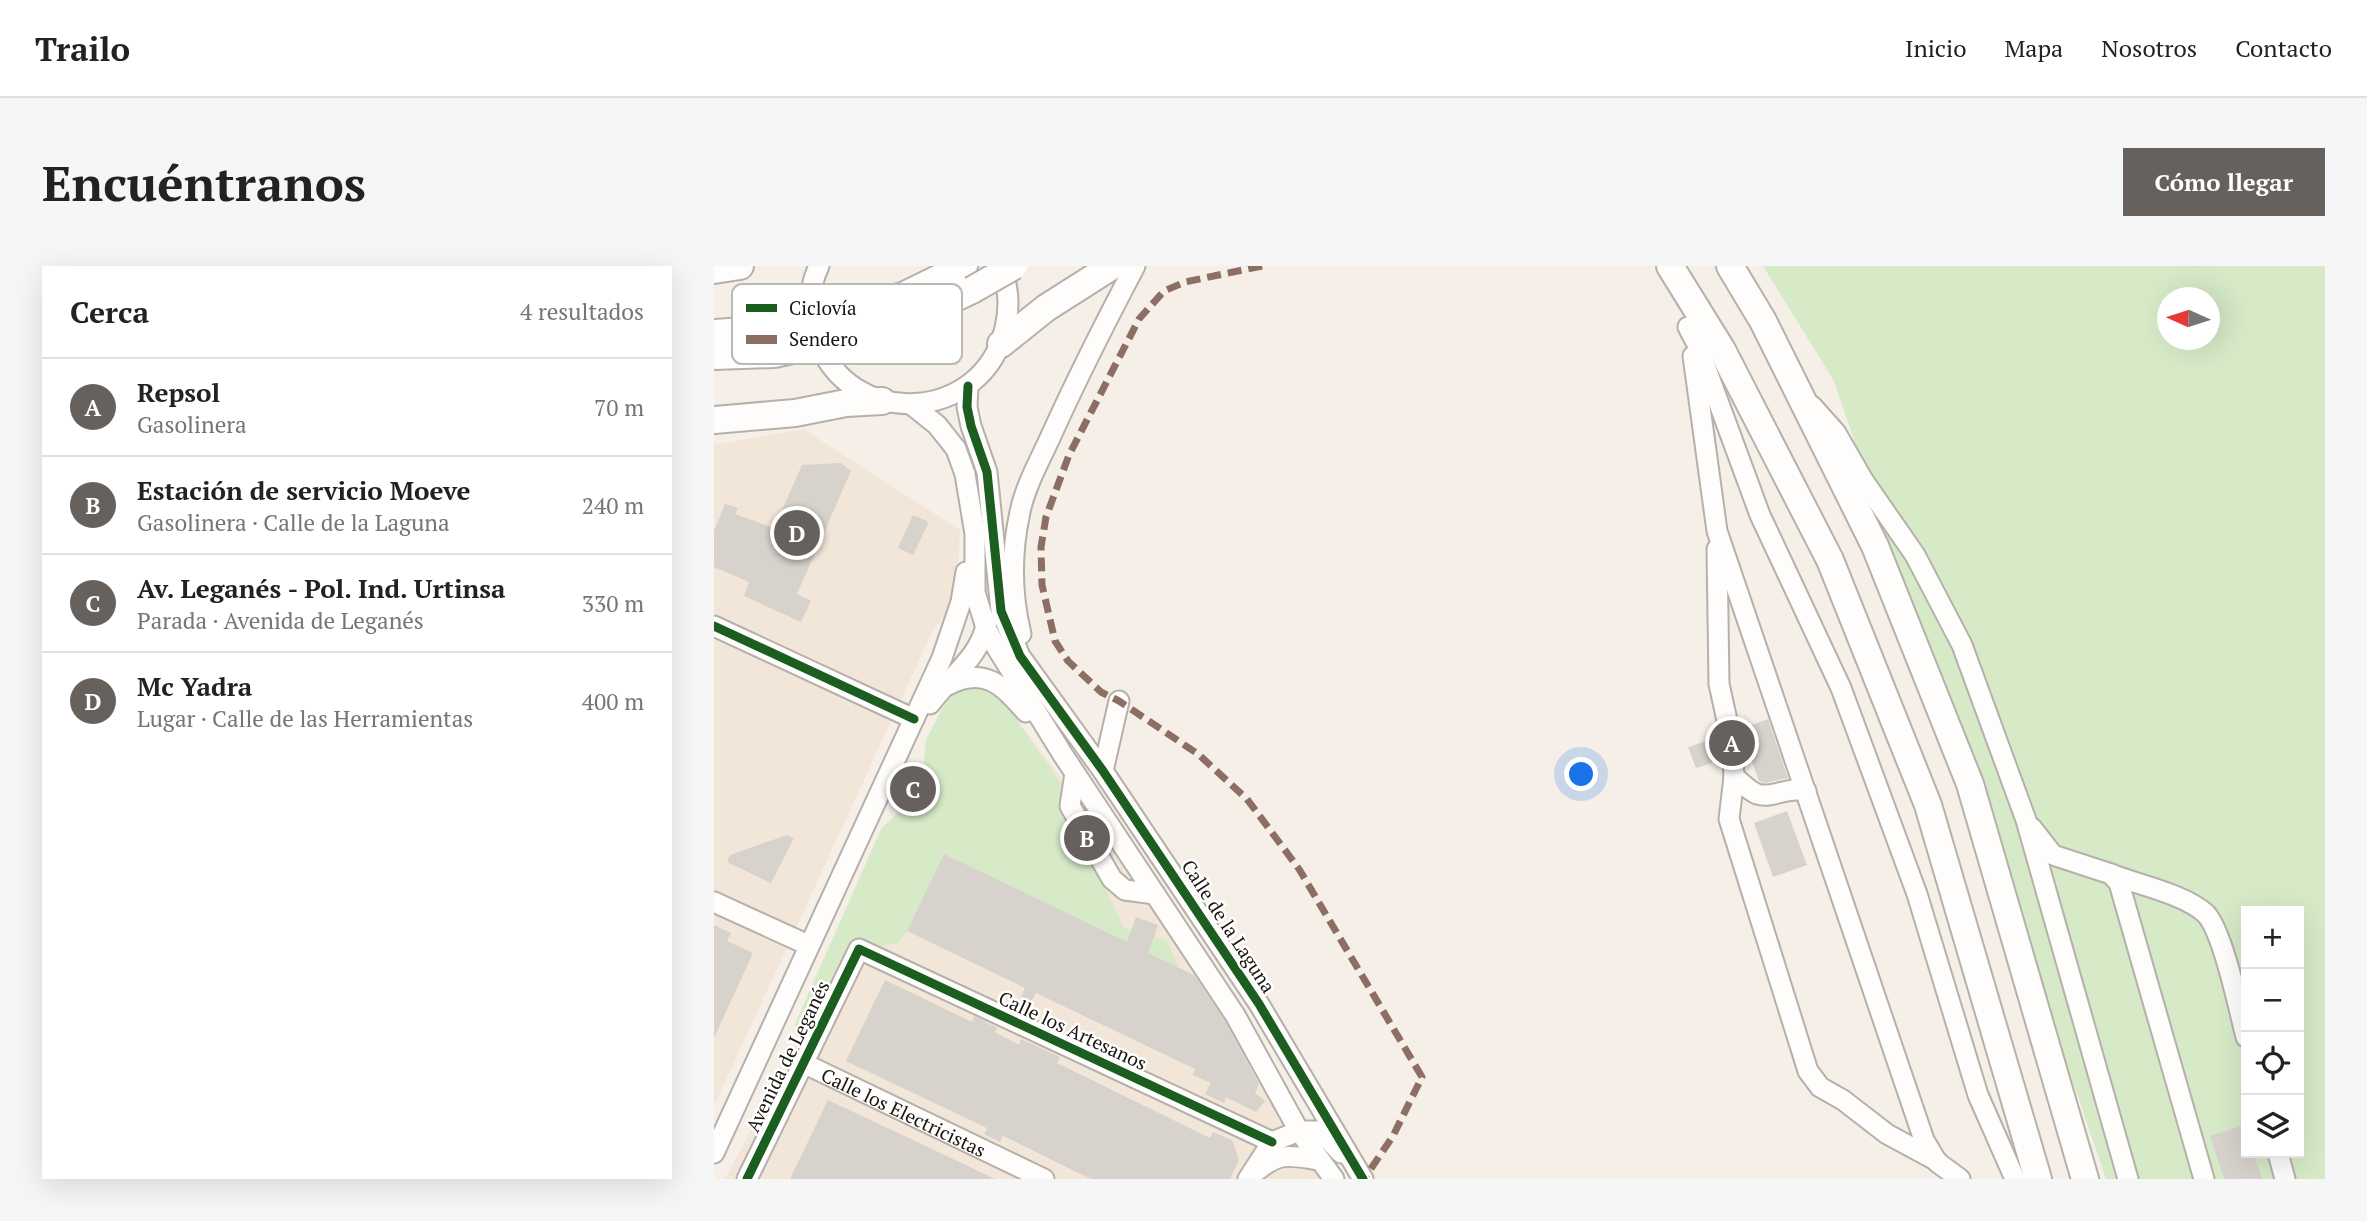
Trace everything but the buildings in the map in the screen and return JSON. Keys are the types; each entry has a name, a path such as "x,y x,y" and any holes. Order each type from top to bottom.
{"highway":[{"path":"714,270 740,266"},
{"path":"965,275 1014,266"},
{"path":"1001,344 1046,308 1112,266"},
{"path":"1657,266 1663,283 1688,327"},
{"path":"1670,266 1722,350 1835,573 1928,805 2038,1179"},
{"path":"1730,266 1763,321 1875,546 1970,784 2085,1179"},
{"path":"714,333 732,335"},
{"path":"714,356 732,351"},
{"path":"714,420 795,413 846,403 882,401"}],"street":[{"path":"812,284 819,266"},
{"path":"830,364 848,384 882,401 912,405 942,400 968,386 988,367 1001,344 1009,311 1006,278 1000,266"},
{"path":"1053,701 1028,654 1015,610 1013,548 1020,509 1072,387 1135,266"},
{"path":"1688,327 1717,531 1719,684 1732,743 1734,777 1729,819 1808,1071 1820,1087 1960,1179"},
{"path":"1688,327 1697,344 1760,516 1842,688 1917,894 1978,1095 2015,1179"},
{"path":"968,386 967,407 971,426 987,472 1000,600 1007,630 1020,656 1053,701"},
{"path":"1796,387 1836,433 1863,480 1915,555 1962,645 2026,820 2128,1179"},
{"path":"912,405 937,425 956,449 971,497 975,534 975,592 986,628 1063,755 1235,1015 1299,1131 1334,1179"},
{"name":"Avenida de Leganés","path":"714,1153 942,658 961,602 971,532 971,497"},
{"path":"986,628 990,601 993,513"},
{"path":"1717,531 1924,1140 1937,1162"},
{"path":"714,626 914,719"},
{"name":"Avenida de Leganés","path":"914,719 976,651 986,628"},
{"path":"941,688 962,678 992,680 1005,688 1063,755"},
{"name":"Calle de la Laguna","path":"1053,701 1259,1004 1362,1176"},
{"path":"1103,771 1119,701"},
{"path":"1075,773 1070,806 1112,879 1125,890 1155,894"},
{"path":"1734,777 1756,794 1772,794 1793,788 1806,791"},
{"path":"2026,820 2053,855 2183,900 2205,914 2217,930 2245,1032"},
{"path":"2111,874 2119,883 2204,1179"},
{"path":"714,902 808,945"},
{"name":"Avenida de Leganés","path":"747,1179 859,949"},
{"name":"Calle los Artesanos","path":"859,949 1272,1142"},
{"name":"Calle los Electricistas","path":"803,1063 1044,1179"},
{"path":"1248,1178 1272,1142 1299,1131 1315,1131 1327,1138 1362,1176"},
{"path":"1248,1178 1279,1156 1292,1155 1319,1160"},
{"path":"2279,1158 2285,1179"}],"shaded area":[{"path":"803,429 960,530 958,571 947,613 932,632 714,1106 714,445"},
{"path":"989,682 1201,964 1329,1179 725,1179"}],"green space":[{"path":"1763,266 2325,266 2325,1179 2106,1179 1834,381"},
{"path":"969,685 997,692 1068,793 1065,817 1096,868 1124,928 1167,940 1179,968 944,854 907,931 898,943 859,949 842,959 808,1025 794,1026 881,829 903,807 924,762 926,740 948,697"}],"marked path":[{"path":"1262,266 1185,282 1164,291 1139,319 1069,455 1046,517 1041,547 1042,585 1055,641 1068,661 1101,692 1119,701 1198,754 1247,799 1299,869 1422,1077 1393,1136 1364,1179"}],"cycle path":[{"path":"968,386 967,407 971,426 987,472 1001,611 1020,656 1103,771 1259,1004 1363,1179"},
{"path":"714,626 914,719"},
{"path":"747,1179 859,949 1272,1142"}],"place":[{"name":"Mc Yadra","path":"797,533"},
{"name":"Repsol","path":"1732,743"},
{"name":"Av. Leganés - Pol. Ind. Urtinsa","path":"913,789"},
{"name":"Estación de servicio Moeve","path":"1087,838"}]}
